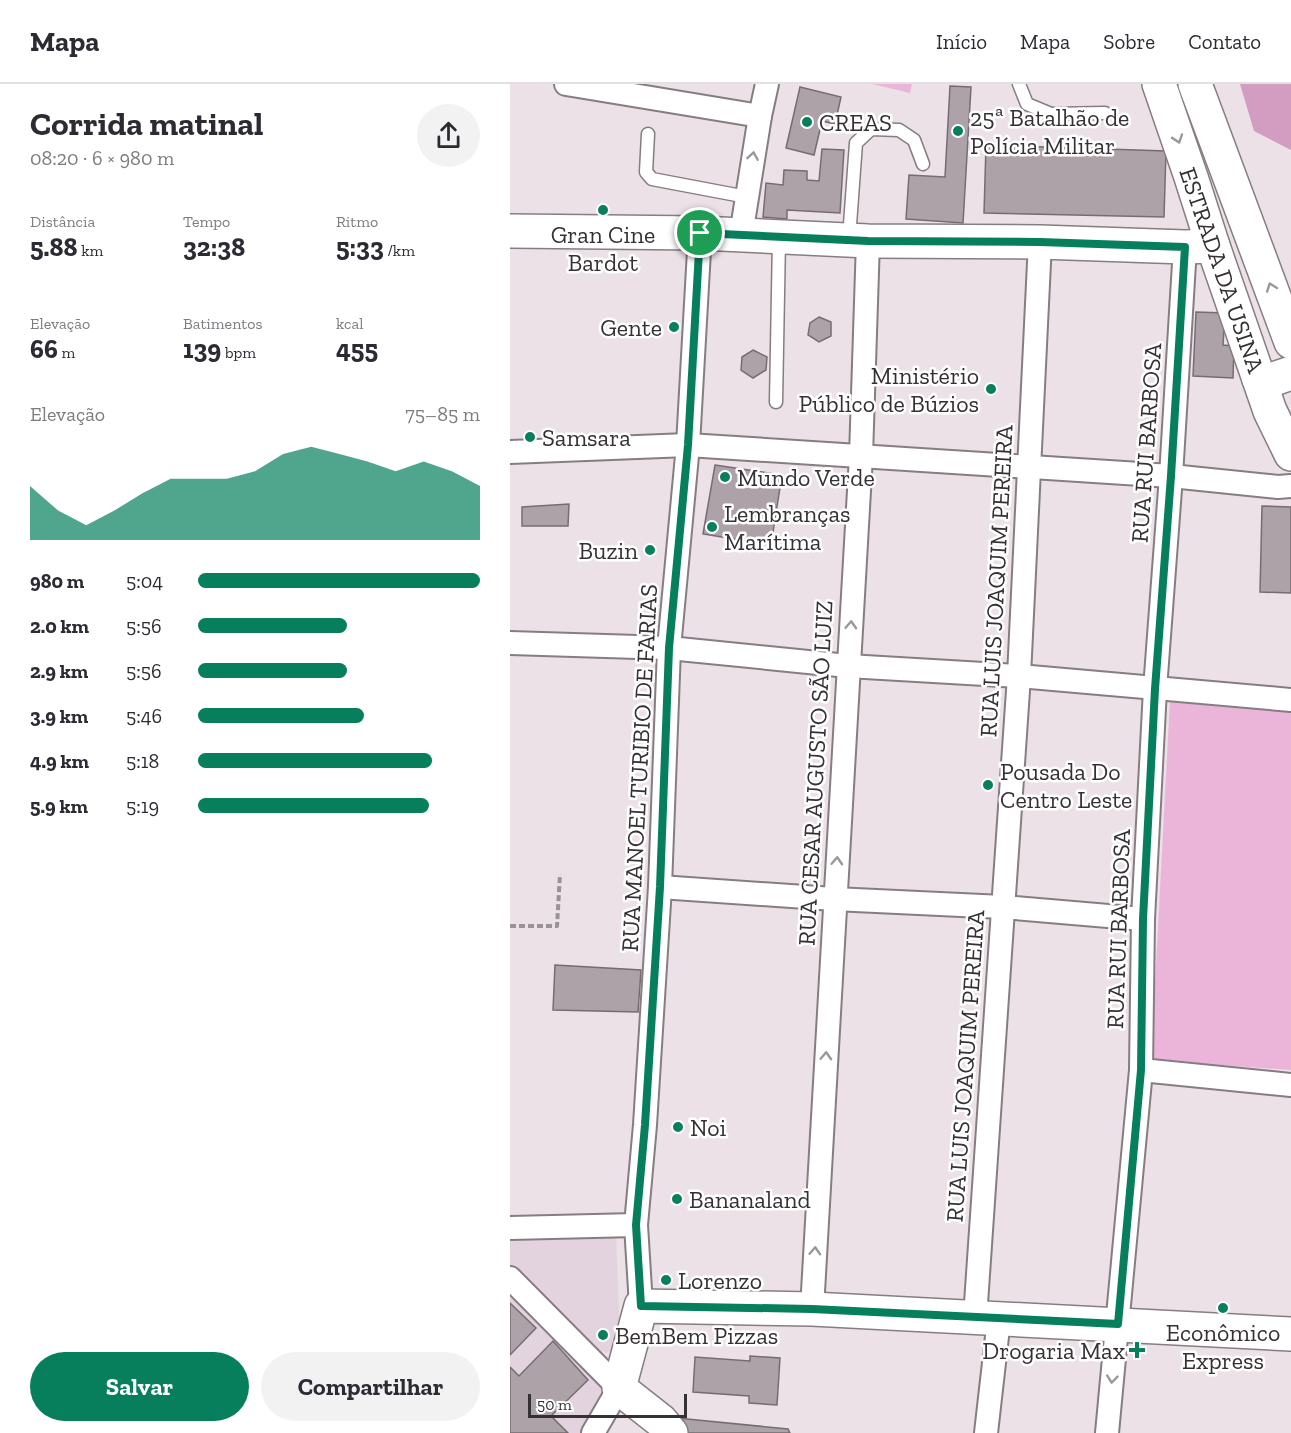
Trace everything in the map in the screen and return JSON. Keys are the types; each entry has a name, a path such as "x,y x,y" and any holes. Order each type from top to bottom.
{"street":[{"path":"566,84 760,116"},
{"path":"741,235 767,84"},
{"name":"ESTRADA DA USINA","path":"1159,84 1191,177 1199,247 1259,379 1281,403 1291,454"},
{"name":"ESTRADA DA USINA","path":"1195,84 1291,342"},
{"path":"510,231 700,233 858,240 1199,247"},
{"name":"RUA MANOEL TURIBIO DE FARIAS","path":"641,1306 636,1225 645,1125 660,887 669,648 688,445 700,233"},
{"name":"RUA CESAR AUGUSTO SÃO LUIZ","path":"812,1309 861,456 858,240"},
{"name":"RUA LUIS JOAQUIM PEREIRA","path":"986,1433 987,1318 1003,907 1019,676 1040,242"},
{"name":"RUA RUI BARBOSA","path":"1107,1433 1141,1070 1143,919 1155,689 1171,476 1199,247"},
{"path":"1259,379 1271,380 1291,373"},
{"path":"510,452 688,445 1029,466 1171,476 1278,487 1291,486"},
{"path":"510,643 669,648 848,666 1019,676 1291,700"},
{"path":"660,887 834,899 1003,907 1143,919"},
{"path":"1141,1070 1291,1085"},
{"path":"510,1228 636,1225"},
{"path":"510,1278 619,1388 661,1420 671,1433"},
{"path":"593,1433 619,1388 641,1306 812,1309 1291,1334"}],"lane":[{"path":"1019,84 1027,104 1051,114 1105,113"},
{"path":"858,240 856,143 871,129 899,130 914,140 923,164"},
{"path":"648,134 646,172 652,179 747,197"},
{"path":"776,402 779,237"}],"path":[{"path":"510,926 557,926 560,874"}],"shaded area":[{"path":"872,84 912,84 910,93"},
{"path":"1240,84 1291,84 1291,150 1254,131"},
{"path":"1170,700 1291,704 1291,1070 1151,1060"},
{"path":"616,1235 620,1337 607,1353 599,1350 510,1266 510,1237"},
{"path":"510,1297 601,1384 609,1398 589,1433 510,1433"}],"building":[{"name":"25ª Batalhão de Polícia Militar","path":"950,86 971,87 963,223 906,219 909,175 945,177"},
{"name":"CREAS","path":"800,87 841,97 835,124 822,121 814,155 786,148"},
{"path":"986,145 1166,151 1164,217 984,213"},
{"path":"822,149 844,150 840,213 787,210 787,219 763,217 766,183 783,185 784,170 807,171 807,180 819,181"},
{"path":"1196,312 1225,313 1223,345 1234,346 1233,378 1193,376"},
{"path":"819,317 831,322 831,336 819,342 808,335 810,323"},
{"path":"753,350 767,357 766,370 753,378 741,370 742,357"},
{"path":"715,465 782,475 771,545 703,534"},
{"path":"569,504 568,526 522,526 522,507"},
{"path":"1262,506 1291,507 1291,593 1260,592"},
{"path":"555,965 641,970 638,1012 553,1010"},
{"path":"510,1303 536,1328 510,1355"},
{"path":"553,1341 588,1380 551,1416 568,1433 510,1433 510,1367 519,1376"},
{"path":"750,1356 780,1358 777,1405 749,1403 749,1396 693,1392 695,1357 750,1361"},
{"path":"677,1418 788,1429 790,1433 687,1433"}],"place":[{"name":"CREAS","path":"807,122"},
{"name":"25ª Batalhão de Polícia Militar","path":"958,131"},
{"name":"Gran Cine Bardot","path":"603,210"},
{"name":"Gente","path":"674,327"},
{"name":"Ministério Público de Búzios","path":"991,389"},
{"name":"Samsara","path":"530,437"},
{"name":"Mundo Verde","path":"725,477"},
{"name":"Lembranças Marítima","path":"712,527"},
{"name":"Buzin","path":"650,550"},
{"name":"Pousada Do Centro Leste","path":"988,785"},
{"name":"Noi","path":"678,1127"},
{"name":"Bananaland","path":"677,1199"},
{"name":"Lorenzo","path":"666,1280"},
{"name":"Econômico Express","path":"1223,1308"},
{"name":"BemBem Pizzas","path":"603,1335"},
{"name":"Drogaria Max","path":"1137,1350"}],"route":[{"path":"700,233 868,241 1040,242 1185,247 1155,689 1143,919 1141,1070 1118,1324 812,1309 641,1306 636,1225 645,1125 660,887 669,648 688,445 700,233"}]}
